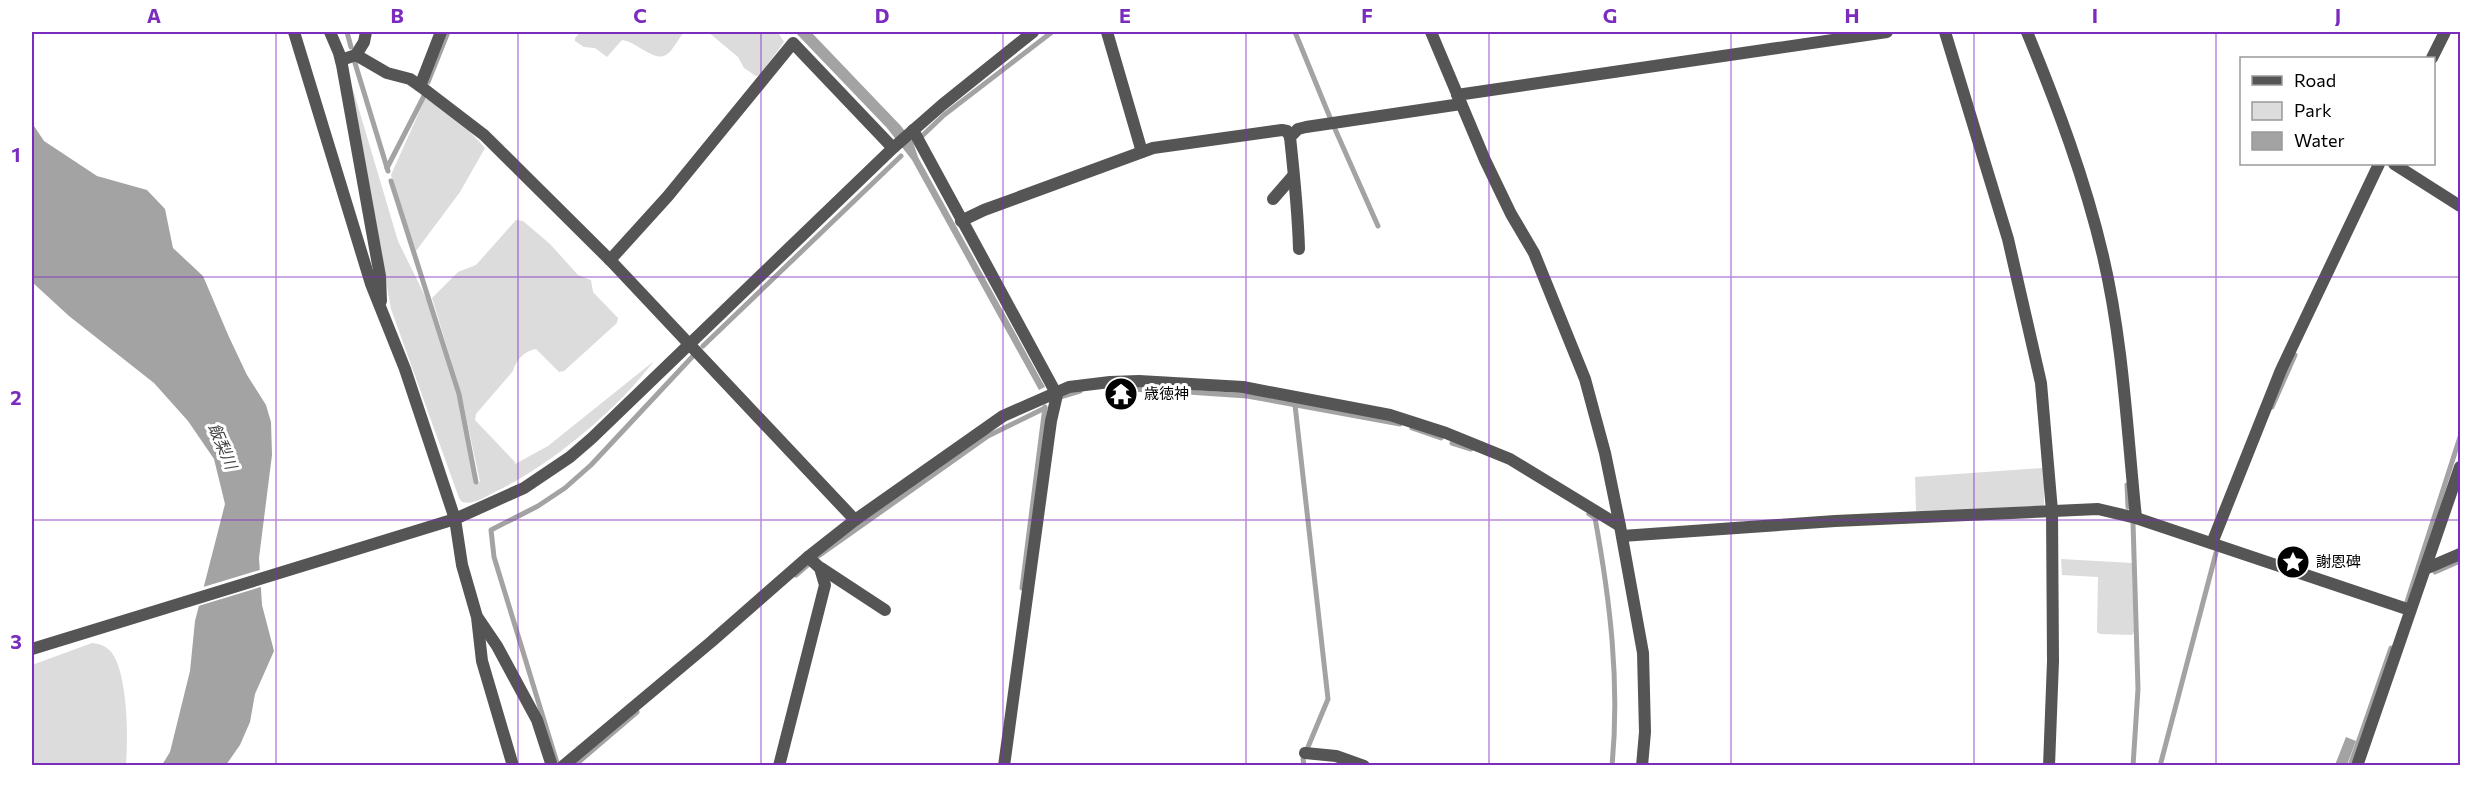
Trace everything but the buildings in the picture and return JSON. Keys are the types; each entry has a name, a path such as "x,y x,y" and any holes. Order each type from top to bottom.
{"street":[{"path":"294,32 371,284 405,369 455,519 462,565 477,617 482,661 513,765"},
{"path":"330,32 341,60 380,276 381,311"},
{"path":"341,60 356,55 364,42 366,32"},
{"path":"420,86 441,32"},
{"path":"32,649 455,519 524,488 570,457 895,146 1033,32"},
{"path":"1107,32 1142,152"},
{"path":"1431,32 1507,206 1534,253 1585,379 1605,453 1643,653 1645,732 1642,765"},
{"path":"1290,137 1298,129 1306,127 1459,100 1887,32"},
{"path":"1945,32 2008,239 2041,383 2052,511 2053,661 2049,765"},
{"path":"2027,32 2081,174 2103,257 2118,339 2136,518"},
{"path":"2432,57 2445,32"},
{"path":"610,260 668,196 793,44 895,146"},
{"path":"356,55 387,73 410,79 484,135 690,343 855,520"},
{"path":"961,221 994,206 1161,146 1282,130 1287,131 1290,137 1297,198 1299,249"},
{"path":"911,132 1056,395 1050,421 1005,765"},
{"path":"2212,543 2281,370 2379,165"},
{"path":"2396,165 2460,206"},
{"path":"1273,200 1293,176"},
{"path":"563,765 711,642 808,556 855,520 1003,416 1056,395 1069,387 1110,382 1232,386 1390,415 1456,437 1510,459 1621,531 2098,509 2136,518 2410,610"},
{"path":"2357,765 2460,467"},
{"path":"2425,569 2460,554"},
{"path":"808,556 820,568 885,610"},
{"path":"779,765 825,585 820,568"},
{"path":"477,617 497,646 537,720 552,765"},
{"path":"1305,753 1335,756 1364,765"}],"green space":[{"path":"580,32 684,32 666,55 656,56 622,40 607,57 595,48 584,47 575,41"},
{"path":"708,32 778,32 784,42 760,75 756,76 744,68 738,57"},
{"path":"352,86 398,241 427,300 458,395 475,483 480,482 461,393 432,298 458,272 476,265 516,220 523,221 550,244 578,275 591,280 593,292 618,318 617,323 564,371 559,372 536,349 524,354 516,363 513,371 476,414 475,420 515,464 548,446 654,361 621,399 581,436 515,482 474,502 462,502 459,498 391,309"},
{"path":"425,99 432,99 461,122 485,148 460,192 416,251 391,175"},
{"path":"2042,468 2044,470 2044,505 2042,506 1916,511 1915,477"},
{"path":"2061,559 2132,563 2134,632 2132,635 2097,632 2098,577 2062,575"},
{"path":"92,643 103,646 112,653 121,676 127,724 126,765 32,765 32,665"}],"water":[{"path":"795,32 811,32 901,126 913,142 918,157 1045,387 1039,390 912,160 887,128"},
{"name":"飯梨川","path":"32,123 44,141 97,176 147,190 165,209 173,248 203,276 247,375 266,405 271,422 272,455 259,558 262,605 274,651 255,694 250,722 240,745 226,765 162,765 170,752 190,671 195,621 225,504 214,459 188,421 154,383 69,316 32,282"},
{"path":"2346,737 2356,741 2347,765 2335,765"}],"pier":[{"path":"263,569 264,586 195,607 200,588"}],"waterway":[{"path":"347,32 351,47"},
{"path":"428,82 448,32"},
{"path":"921,137 944,115 1052,32"},
{"path":"1295,32 1331,120"},
{"path":"355,63 388,171"},
{"path":"387,168 424,96"},
{"path":"1335,129 1378,226"},
{"path":"703,346 901,156"},
{"path":"391,181 459,394 476,482"},
{"path":"2272,407 2295,355"},
{"path":"558,766 494,557 491,530 538,506 565,488 591,465 693,356"},
{"path":"1113,388 1165,391"},
{"path":"1060,397 1080,391"},
{"path":"1173,391 1247,396 1400,424"},
{"path":"1295,405 1328,699 1303,759 1304,766"},
{"path":"1022,588 1045,407"},
{"path":"796,575 817,557 988,436 1045,408"},
{"path":"1412,428 1441,438"},
{"path":"2406,605 2460,437"},
{"path":"1452,443 1471,449"},
{"path":"2127,485 2128,507"},
{"path":"1589,514 1595,518 1612,641 1615,703 1612,766"},
{"path":"2133,522 2138,689 2133,766"},
{"path":"2160,766 2216,553"},
{"path":"2435,572 2460,561"},
{"path":"2350,766 2391,648"},
{"path":"574,766 637,712"}],"place":[{"name":"歳徳神","path":"1121,394"},
{"name":"謝恩碑","path":"2293,562"}]}
